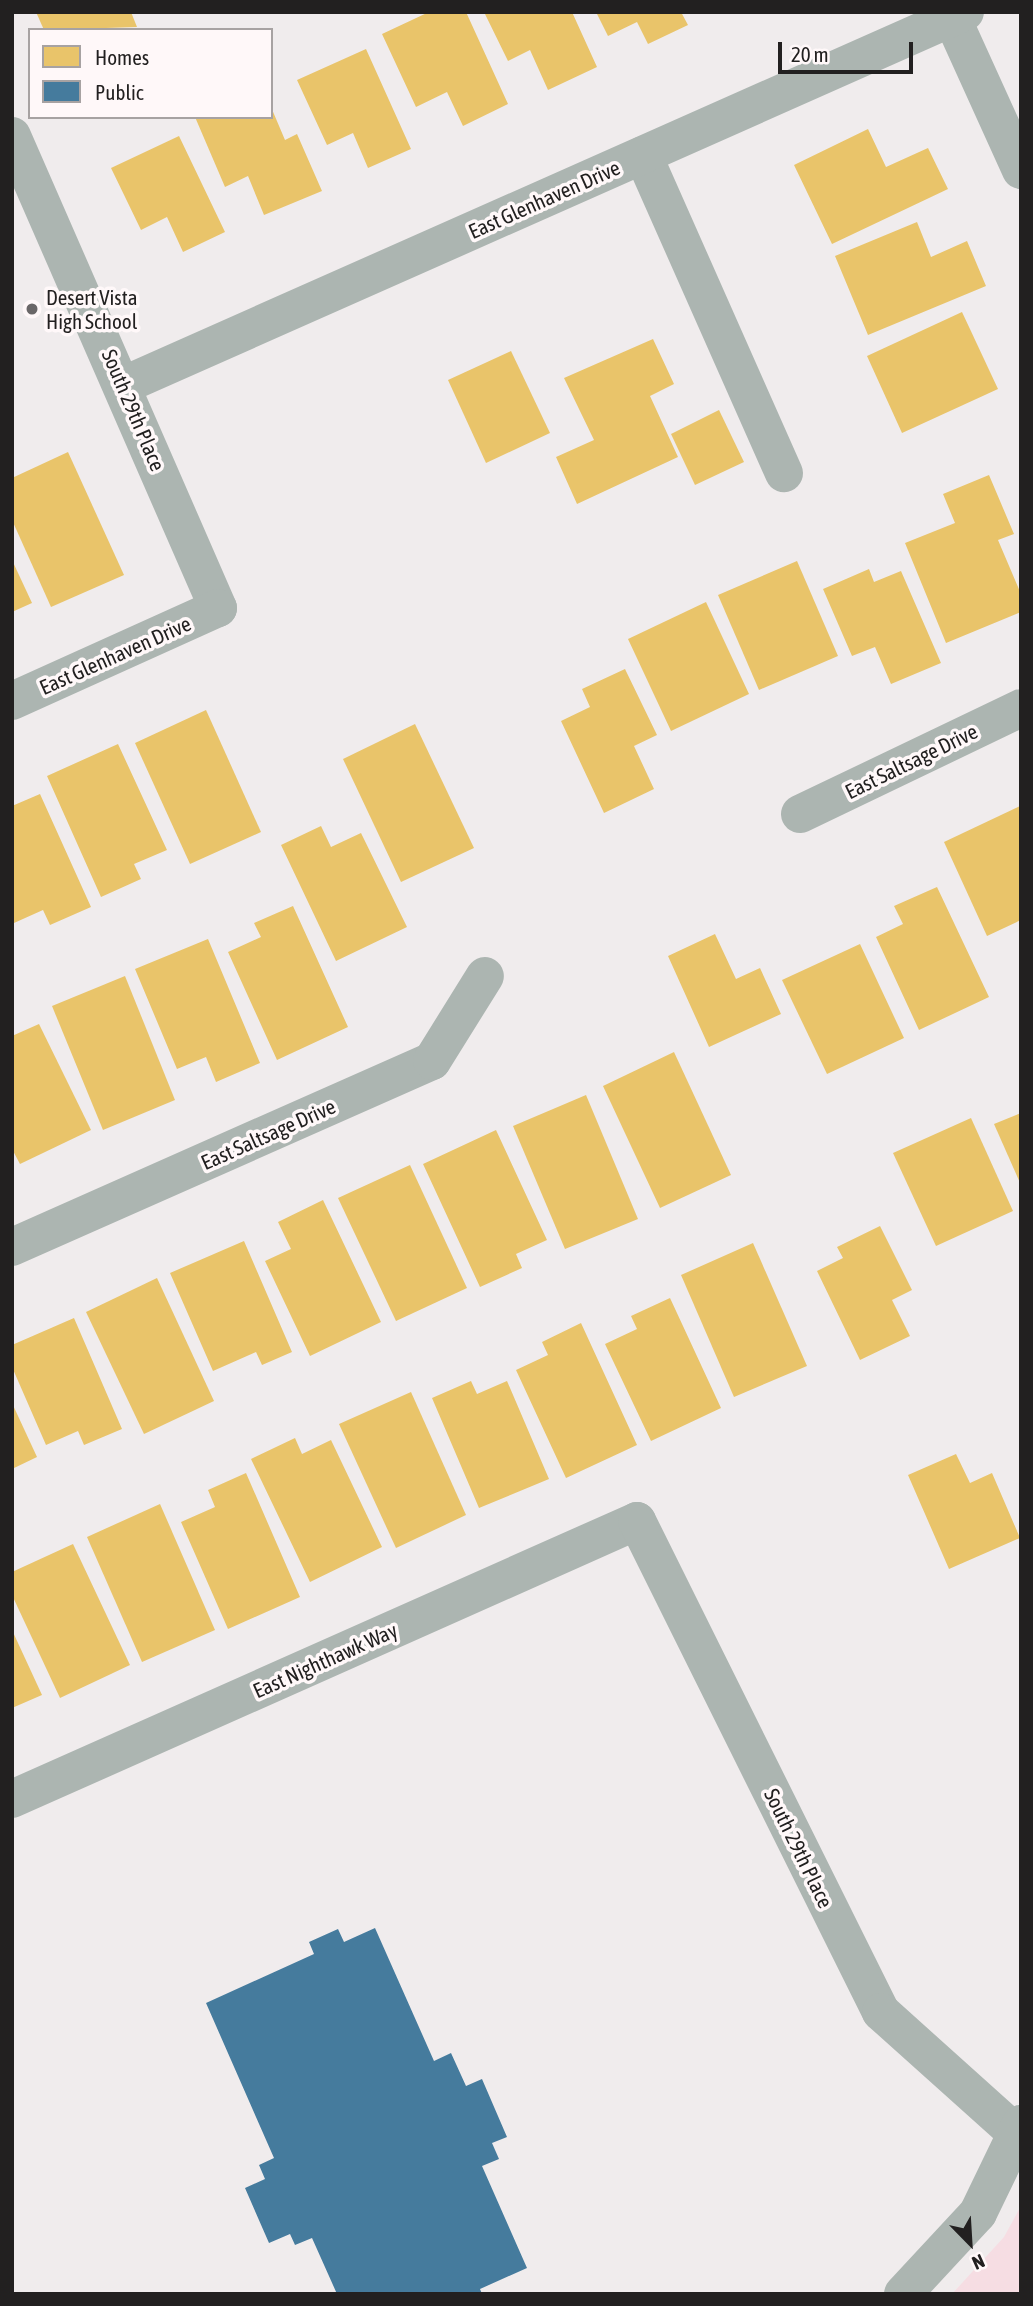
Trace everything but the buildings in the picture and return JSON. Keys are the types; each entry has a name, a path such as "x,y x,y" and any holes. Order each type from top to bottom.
{"street":[{"name":"East Glenhaven Drive","path":"124,385 958,15"},
{"path":"958,15 1021,170"},
{"name":"South 29th Place","path":"12,136 124,385 218,608"},
{"path":"643,155 784,473"},
{"name":"East Glenhaven Drive","path":"12,701 218,608"},
{"name":"East Saltsage Drive","path":"800,814 1021,708"},
{"name":"East Saltsage Drive","path":"12,1247 432,1060 485,976"},
{"name":"South 29th Place","path":"637,1521 881,2012 1018,2128"},
{"name":"East Nighthawk Way","path":"12,1799 637,1521"},
{"path":"903,2294 978,2213 1018,2128"}],"shaded area":[{"path":"1021,2206 1021,2294 952,2294 1004,2237"}],"place":[{"name":"Desert Vista High School","path":"32,309"}]}
